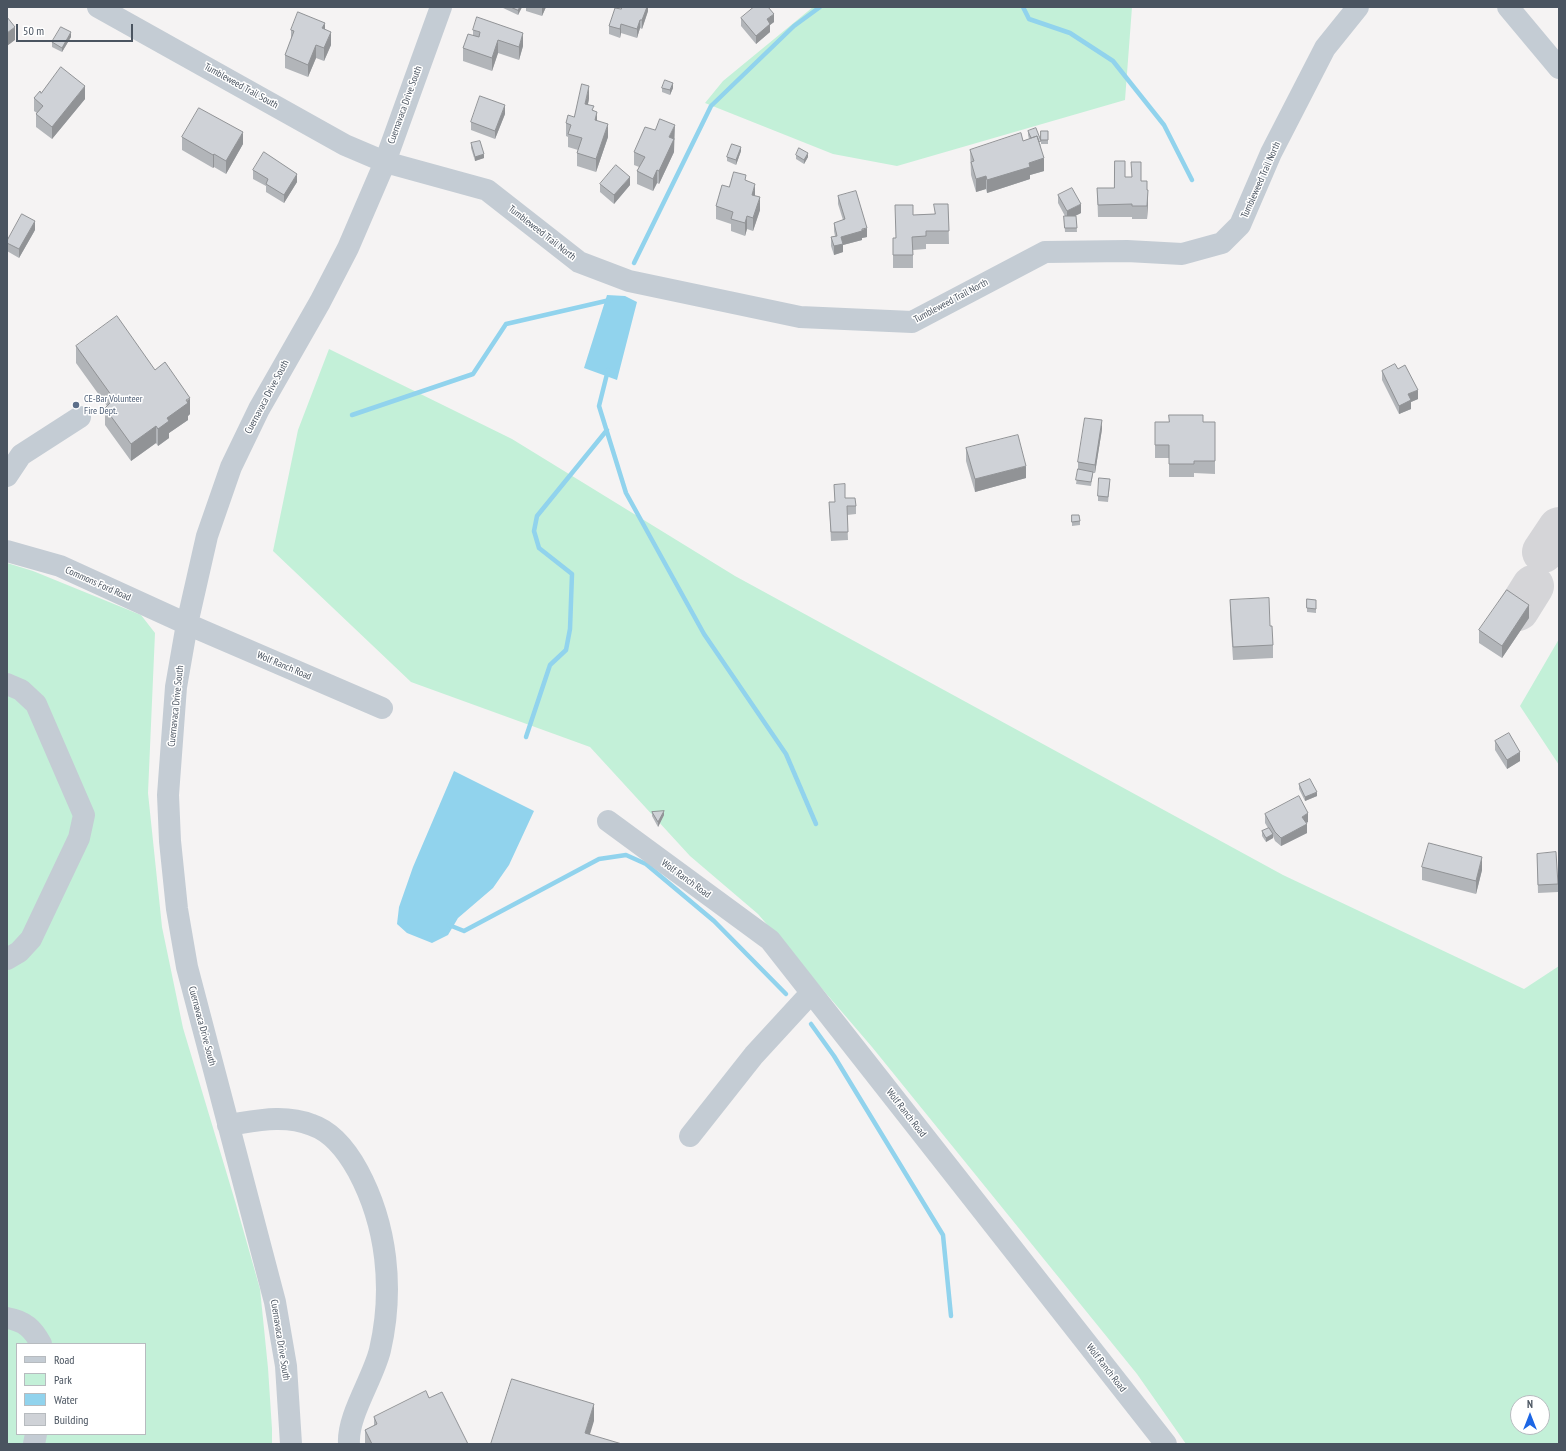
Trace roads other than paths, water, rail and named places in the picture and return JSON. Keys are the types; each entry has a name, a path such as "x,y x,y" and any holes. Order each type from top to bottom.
{"street":[{"name":"Tumbleweed Trail South","path":"98,7 345,145 385,162"},
{"name":"Cuernavaca Drive South","path":"291,1444 286,1366 275,1302 187,967 177,909 170,841 168,795 176,687 187,624 207,536 231,467 258,408 324,295 348,248 385,162 441,7"},
{"name":"Tumbleweed Trail North","path":"385,162 487,190 579,262 629,281 800,317 912,322 1045,252 1127,251 1182,254 1222,243 1240,225 1271,154 1325,48 1358,7"},
{"path":"1508,7 1559,68"},
{"path":"7,476 21,455 80,417"},
{"name":"Commons Ford Road","path":"7,551 60,566 187,624"},
{"name":"Wolf Ranch Road","path":"187,624 382,708"},
{"path":"7,684 21,690 36,704 84,815 79,838 31,939 19,952 7,959"},
{"name":"Wolf Ranch Road","path":"608,822 770,940 810,993 1166,1444"},
{"path":"690,1136 754,1055 810,993"},
{"path":"228,1125 282,1119 312,1124 325,1131 339,1143 351,1159 369,1196 378,1219 383,1238 387,1274 385,1325 380,1351 368,1385 352,1422 349,1444"},
{"path":"7,1318 18,1320 35,1331 41,1343"}],"water":[{"path":"607,295 625,296 637,302 617,380 584,368"},
{"path":"454,771 534,811 509,865 493,888 458,918 448,935 432,943 407,933 397,924 399,907 413,867"}],"waterway":[{"path":"634,263 711,106 794,26 820,7"},
{"path":"1023,7 1029,19 1070,33 1113,61 1164,125 1192,180"},
{"path":"352,415 473,374 506,324 610,300"},
{"path":"608,370 599,406 626,493 704,634 786,754 816,824"},
{"path":"526,737 550,665 566,650 570,629 572,574 539,548 534,531 537,516 607,430"},
{"path":"449,925 464,931 599,859 626,855 646,864 714,921 786,994"},
{"path":"811,1024 834,1056 943,1235 951,1316"}],"place":[{"name":"CE-Bar Volunteer Fire Dept.","path":"76,405"}]}
